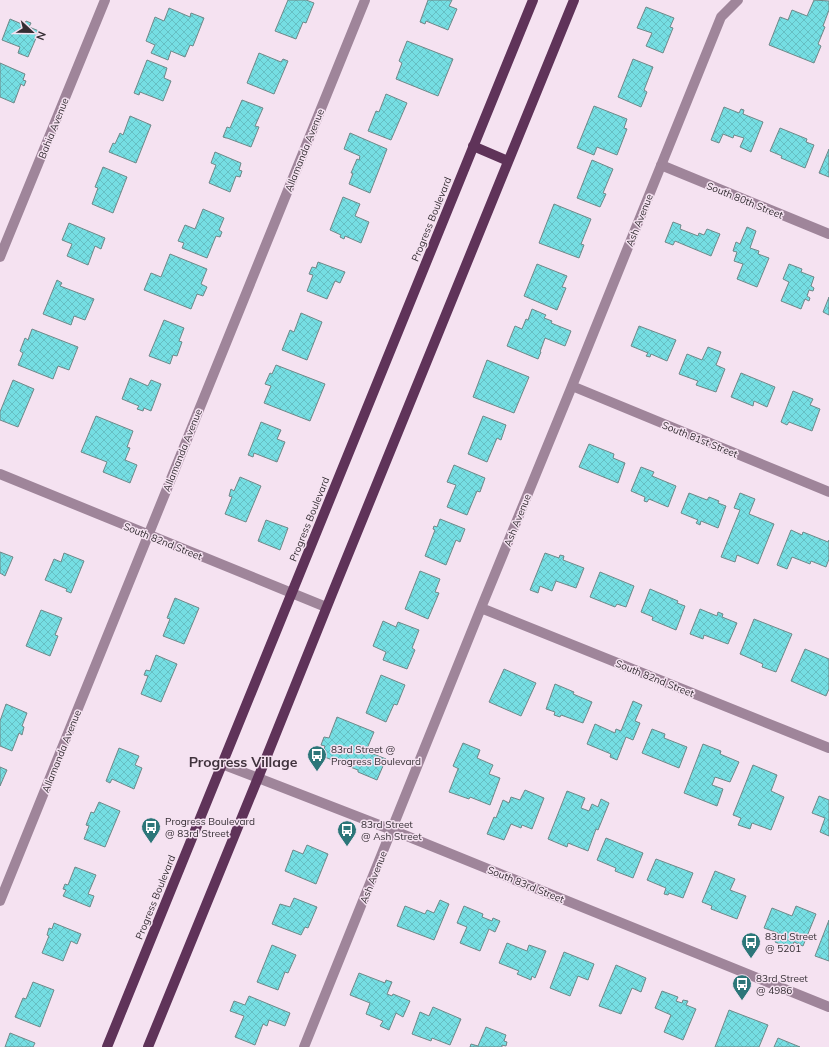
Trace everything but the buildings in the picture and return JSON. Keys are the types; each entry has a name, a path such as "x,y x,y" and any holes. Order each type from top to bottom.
{"main road":[{"name":"Progress Boulevard","path":"107,1047 533,0"},
{"path":"148,1047 574,0"},
{"path":"473,146 508,161"}],"street":[{"name":"Bahia Avenue","path":"0,257 105,0"},
{"name":"Allamanda Avenue","path":"0,901 365,0"},
{"name":"Ash Avenue","path":"307,1046 481,608 721,17 738,0"},
{"name":"South 80th Street","path":"661,165 829,234"},
{"name":"South 81st Street","path":"572,386 829,492"},
{"name":"South 82nd Street","path":"0,474 326,607"},
{"name":"South 82nd Street","path":"481,608 829,748"},
{"name":"South 83rd Street","path":"222,764 392,830 829,1007"}],"place":[{"name":"83rd Street @ Progress Boulevard","path":"317,772"},
{"name":"Progress Boulevard @ 83rd Street","path":"151,844"},
{"name":"83rd Street @ Ash Street","path":"347,847"},
{"name":"83rd Street @ 5201","path":"751,959"},
{"name":"83rd Street @ 4986","path":"742,1001"}],"district":[{"name":"Progress Village","path":"243,762"}]}
